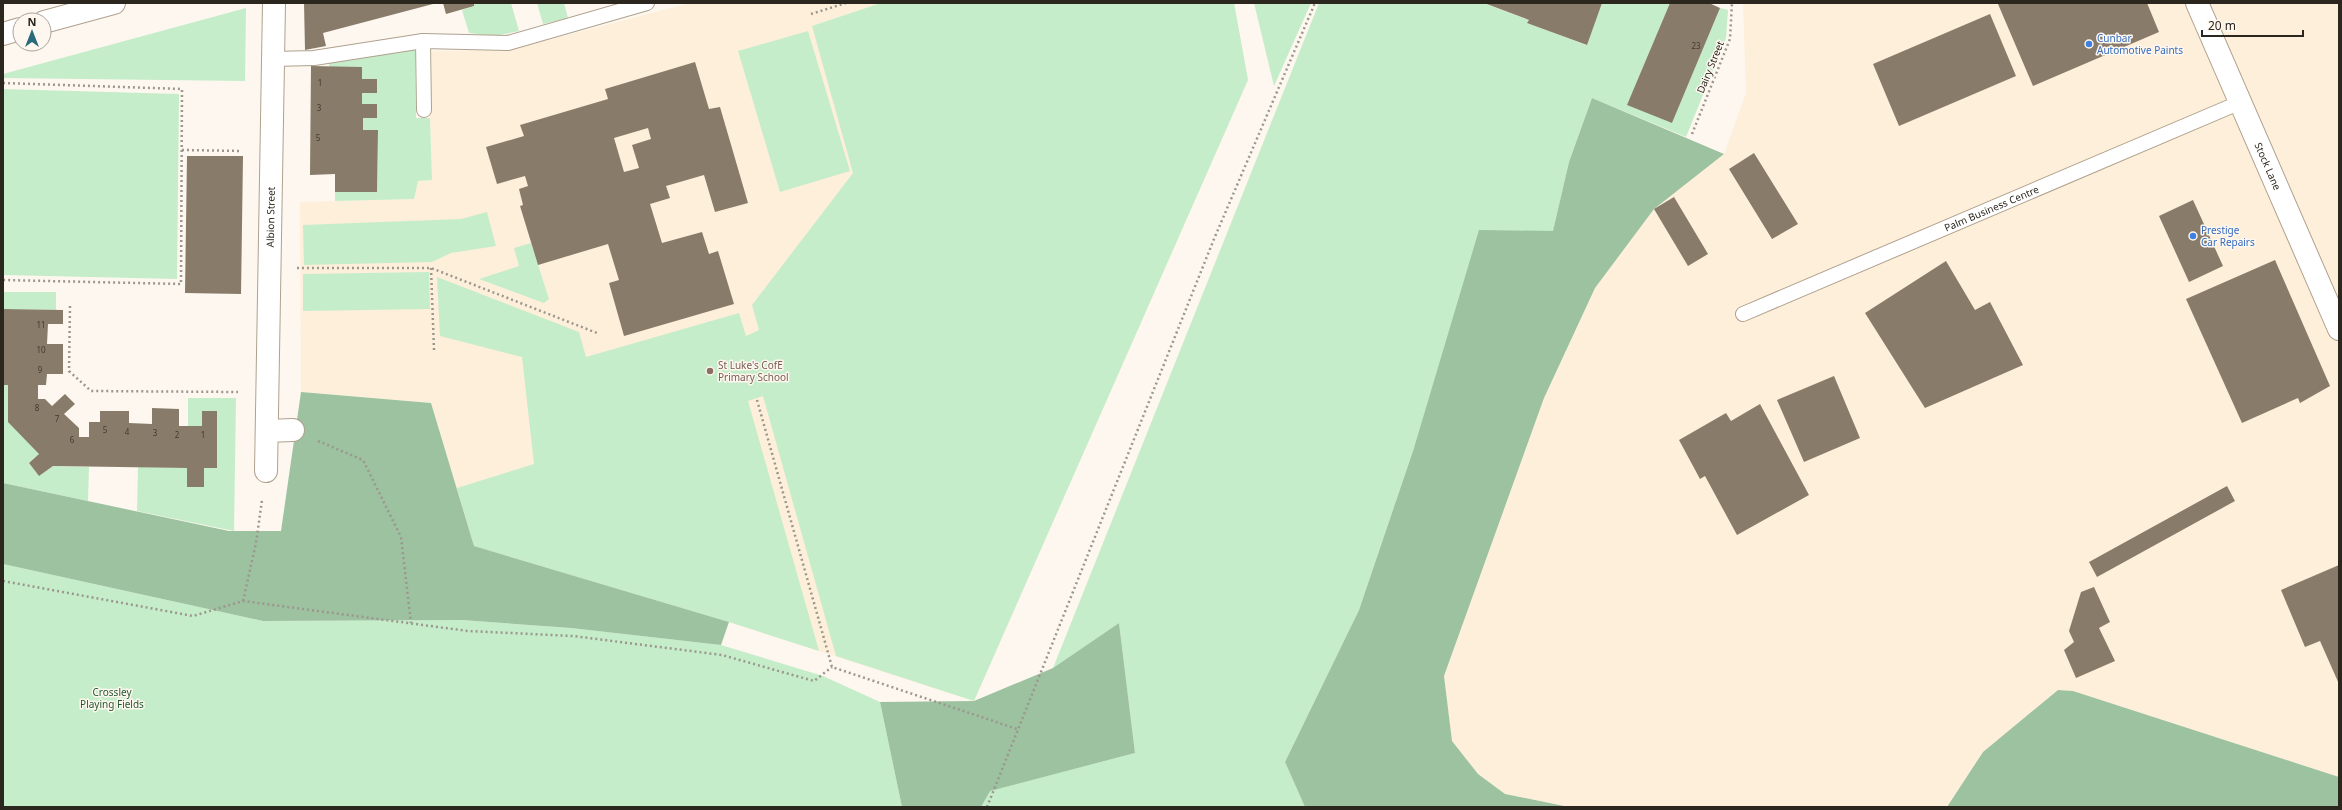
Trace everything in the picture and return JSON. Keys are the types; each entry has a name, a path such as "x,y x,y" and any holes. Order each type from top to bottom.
{"street":[{"path":"52,20 114,3"},
{"name":"Albion Street","path":"266,471 274,3"},
{"name":"Stock Lane","path":"2197,3 2339,329"},
{"path":"267,431 293,430"}],"lane":[{"path":"272,59 314,58 423,41 508,43 647,3"},
{"path":"423,41 424,110"},
{"name":"Palm Business Centre","path":"1743,314 2241,102"}],"path":[{"path":"811,14 846,3"},
{"path":"986,807 1214,239 1315,3"},
{"name":"Dairy Street","path":"1692,134 1730,39 1732,3"},
{"path":"3,83 182,89 181,284 3,280"},
{"path":"182,150 271,151"},
{"path":"291,268 431,268 596,333"},
{"path":"431,268 434,350"},
{"path":"70,306 69,371 91,391 246,392"},
{"path":"757,400 832,667"},
{"path":"293,430 363,460 401,537 411,623"},
{"path":"243,601 256,543 266,471"},
{"path":"3,580 193,616 243,601 468,631 573,636 722,655 814,681 832,667"},
{"path":"832,667 1017,728"}],"shaded area":[{"name":"St Luke's CofE Primary School","path":"690,3 1234,3 1248,80 974,701 729,622 474,546 431,403 301,392 300,202 414,199 417,181 432,180 430,118 432,51 510,50"},
{"path":"1743,3 2339,3 2339,777 2073,691 2058,690 1983,752 1947,807 1569,807 1505,794 1478,774 1452,741 1444,676 1544,398 1595,288 1654,209 1724,154 1746,93"}],"green space":[{"path":"474,3 511,3 519,31 495,36 469,33 462,10 474,6"},
{"path":"537,3 564,3 568,18 543,24"},
{"name":"St Luke's CofE Primary School","path":"881,3 1234,3 1248,80 974,701 836,656 763,396 748,401 819,651 729,622 474,546 457,488 534,464 522,357 440,336 437,277 579,332 586,357 739,313 746,336 759,330 752,305 853,173 812,26"},
{"path":"1254,3 1311,3 1274,86"},
{"path":"1319,3 1483,3 1529,20 1528,23 1586,45 1602,3 1670,3 1628,105 1672,123 1720,8 1728,10 1726,38 1686,137 1592,98 1569,162 1553,232 1414,448 1359,610 1285,762 1305,807 981,807 989,791 1135,753 1119,623 1053,668"},
{"path":"246,8 245,81 3,78 3,74"},
{"path":"808,31 850,171 780,192 738,51"},
{"path":"415,47 416,118 430,118 432,180 418,181 414,199 335,201 335,192 377,192 378,130 363,130 363,118 377,118 377,105 362,104 362,93 377,93 377,79 362,79 362,67 329,67 329,63"},
{"path":"3,89 179,94 177,279 3,275"},
{"path":"1592,98 1724,154 1654,209 1595,288 1544,398 1444,676 1452,741 1478,774 1505,794 1569,807 1305,807 1285,762 1359,610 1414,448 1479,230 1553,231 1569,162"},
{"path":"487,212 496,246 451,253 432,262 304,265 303,225 461,219"},
{"path":"531,243 549,299 544,303 479,279 519,266 514,248"},
{"path":"429,272 430,309 303,311 303,274"},
{"path":"3,292 56,292 56,310 3,309"},
{"path":"3,385 8,385 39,454 29,463 39,476 53,466 89,467 88,501 3,483"},
{"path":"301,392 431,403 474,546 729,622 721,645 571,628 462,620 263,621 3,564 3,483 229,531 281,531"},
{"path":"188,398 236,398 234,531 137,511 138,467 187,468 188,486 204,487 204,468 217,468 217,411 202,411 202,426 188,426"},
{"name":"Crossley Playing Fields","path":"3,564 263,621 462,620 571,628 721,645 823,676 880,702 902,807 3,807"},
{"path":"1119,623 1135,753 990,791 981,807 902,807 880,702 974,701 1053,668"},
{"path":"2058,690 2073,691 2339,777 2339,807 1947,807 1983,752"}],"building":[{"path":"304,3 433,4 323,33 326,46 305,50"},
{"path":"443,3 474,3 474,6 446,14"},
{"path":"1484,3 1602,3 1587,45 1527,23 1529,20"},
{"path":"1670,3 1709,3 1720,8 1672,123 1627,105"},
{"path":"2147,3 2159,32 2033,86 1998,4"},
{"path":"1990,14 2016,76 1899,126 1873,64"},
{"path":"695,62 709,109 720,107 748,203 715,212 704,175 666,186 670,198 650,204 662,243 702,232 709,254 718,251 734,304 624,336 609,283 619,280 608,244 538,265 520,206 523,205 519,189 528,186 525,176 497,184 486,147 524,136 520,125 608,99 605,89","holes":["648,128 651,139 632,145 639,168 624,172 614,138"]},
{"path":"311,66 362,67 362,79 377,79 377,93 362,93 362,104 377,104 377,118 363,118 363,130 378,130 377,192 335,192 335,174 310,175"},
{"path":"1754,153 1798,224 1772,239 1729,169"},
{"path":"187,156 243,156 241,294 185,293"},
{"path":"1674,197 1708,254 1688,266 1654,209"},
{"path":"2193,200 2223,266 2189,282 2159,216"},
{"path":"2275,260 2330,386 2300,403 2298,398 2242,423 2186,299"},
{"path":"1946,261 1975,310 1990,302 2023,365 1925,408 1865,313"},
{"path":"3,309 63,310 63,324 48,324 47,344 63,344 63,374 47,374 46,385 38,385 38,399 45,399 52,406 65,394 75,404 64,414 79,428 79,437 89,437 89,422 100,422 100,411 129,411 129,423 152,424 152,408 179,409 179,426 202,426 202,411 217,411 217,468 204,468 204,487 187,487 187,468 53,466 39,476 29,463 39,454 8,422 8,385 3,385"},
{"path":"1834,376 1860,438 1804,462 1777,400"},
{"path":"1760,404 1809,495 1737,535 1705,476 1700,479 1679,440 1726,413 1731,421"},
{"path":"2227,486 2235,501 2097,577 2089,562"},
{"path":"2339,565 2339,684 2320,641 2305,647 2281,590"},
{"path":"2094,587 2110,622 2099,628 2115,661 2076,678 2064,650 2074,642 2069,631 2081,592"}],"place":[{"name":"Cunbar Automotive Paints","path":"2089,44"},
{"name":"Prestige Car Repairs","path":"2193,236"},
{"name":"St Luke's CofE Primary School","path":"710,371"}]}
